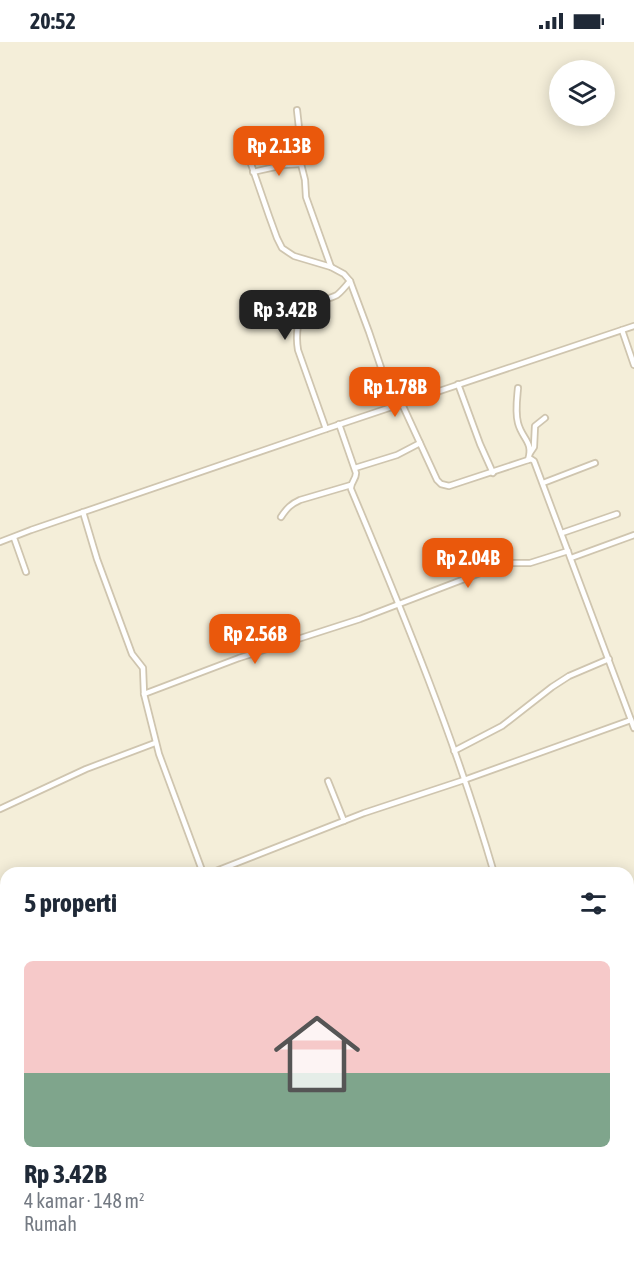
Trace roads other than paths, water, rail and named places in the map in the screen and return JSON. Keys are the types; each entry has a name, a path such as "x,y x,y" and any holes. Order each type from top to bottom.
{"street":[{"path":"297,110 306,197 331,267"},
{"path":"240,132 282,248 294,256 331,267 344,274 350,281 394,406"},
{"path":"253,172 277,166 301,164"},
{"path":"326,429 298,350 297,331 304,308 335,296 350,281"},
{"path":"0,542 339,424 634,326"},
{"path":"622,330 634,365"},
{"path":"459,384 493,473"},
{"path":"518,387 517,422 530,446 528,460"},
{"path":"402,404 437,480 441,484 449,486 531,459 534,461 633,720 634,728"},
{"path":"530,453 535,441 533,430 545,418"},
{"path":"281,517 292,503 351,485 356,478 355,468 339,424"},
{"path":"355,468 397,455 420,443"},
{"path":"543,483 595,463"},
{"path":"351,485 454,751 491,867"},
{"path":"83,512 97,559 132,654 143,668 144,694 155,743 201,867"},
{"path":"562,533 617,514"},
{"path":"571,558 634,535"},
{"path":"14,537 26,572"},
{"path":"144,694 239,658 361,618 501,565 530,563 568,551"},
{"path":"454,751 502,726 569,676 609,659"},
{"path":"226,867 366,812 633,720"},
{"path":"0,809 86,769 155,743"},
{"path":"328,781 344,821"}]}
